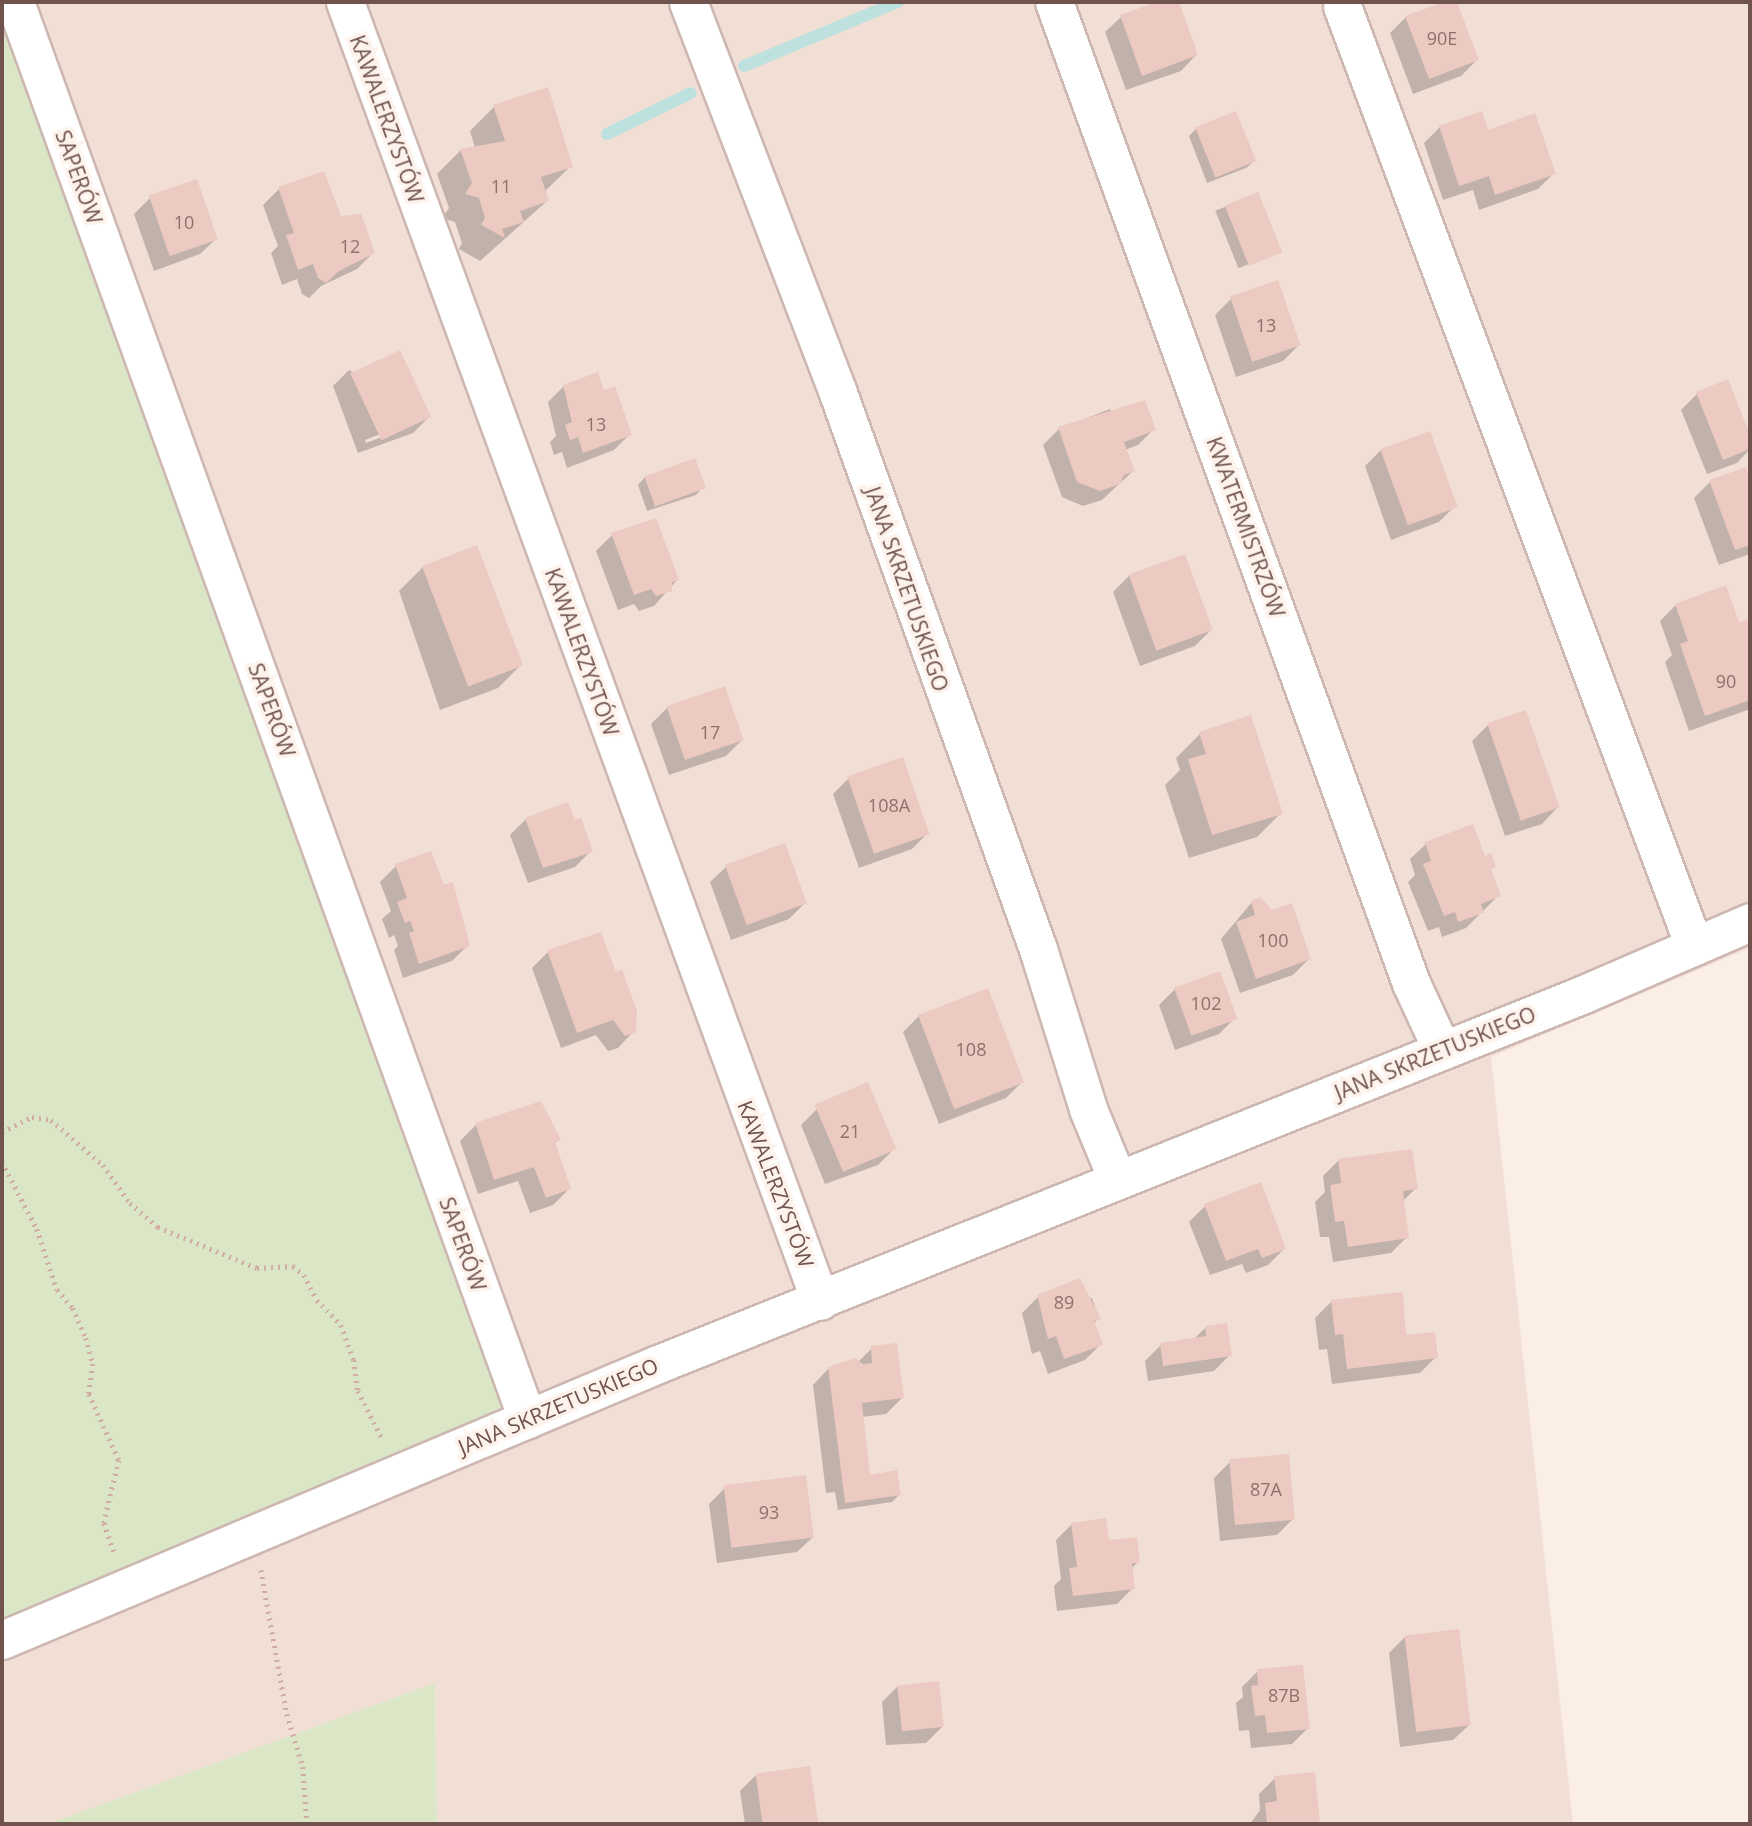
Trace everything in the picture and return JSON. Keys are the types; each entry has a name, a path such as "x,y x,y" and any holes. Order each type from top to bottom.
{"street":[{"name":"SAPERÓW","path":"15,2 527,1419"},
{"name":"KAWALERZYSTÓW","path":"345,2 820,1301"},
{"name":"JANA SKRZETUSKIEGO","path":"688,2 838,393 1038,949 1088,1109 1117,1180"},
{"name":"KWATERMISTRZÓW","path":"1054,2 1411,983 1442,1050"},
{"path":"1342,6 1694,946"},
{"name":"JANA SKRZETUSKIEGO","path":"2,1640 527,1419 1442,1050 1750,922"}],"path":[{"path":"2,1132 32,1116 51,1120 103,1165 130,1203 158,1227 257,1268 293,1266 304,1275 317,1300 341,1325 354,1360 358,1391 395,1474"},
{"path":"2,1162 37,1229 57,1290 73,1308 86,1338 93,1364 89,1394 118,1460 107,1504 107,1541 135,1584"},
{"path":"265,1528 260,1555 263,1595 303,1768 307,1824"}],"shaded area":[{"path":"2,2 1750,2 1750,948 1491,1057 1573,1824 437,1824 435,1683 48,1824 2,1824"}],"green space":[{"path":"2,2 527,1419 2,1640"},
{"path":"435,1683 437,1824 48,1824"}],"building":[{"path":"1157,2 1179,2 1198,55 1142,76 1120,15"},
{"path":"1444,2 1457,2 1479,60 1429,79 1405,16"},
{"path":"548,87 573,167 541,177 549,201 520,211 524,222 502,229 505,238 481,225 485,218 479,198 465,194 472,183 460,149 505,141 493,105"},
{"path":"1236,111 1256,161 1215,178 1195,127"},
{"path":"1482,111 1488,130 1535,113 1556,174 1495,195 1489,176 1459,186 1439,126"},
{"path":"324,171 341,216 361,214 375,253 339,271 326,283 318,278 313,264 298,270 286,235 294,233 278,187"},
{"path":"197,179 218,240 170,256 149,196"},
{"path":"1258,192 1282,252 1249,266 1225,205"},
{"path":"1278,280 1300,345 1252,362 1230,297"},
{"path":"400,350 431,417 381,440 350,373"},
{"path":"598,372 604,390 615,386 632,435 583,453 578,437 570,440 565,425 572,422 563,385"},
{"path":"1728,379 1750,435 1750,449 1723,460 1696,392"},
{"path":"1145,400 1156,430 1124,442 1135,471 1124,475 1120,484 1100,491 1077,482 1058,427"},
{"path":"1430,431 1458,507 1408,525 1380,449"},
{"path":"695,458 706,488 655,507 644,476"},
{"path":"1746,467 1750,479 1750,545 1735,550 1709,480"},
{"path":"656,518 679,580 672,582 672,591 656,596 651,589 634,595 611,533"},
{"path":"477,545 523,665 468,687 422,566"},
{"path":"1185,554 1213,630 1156,651 1129,575"},
{"path":"1726,585 1739,622 1747,620 1750,629 1750,700 1705,716 1680,644 1688,641 1675,604"},
{"path":"725,686 744,740 685,760 666,706"},
{"path":"1526,710 1560,807 1521,821 1487,723"},
{"path":"1251,715 1283,814 1212,835 1188,759 1206,754 1199,732"},
{"path":"903,757 930,835 874,854 847,776"},
{"path":"568,802 575,820 581,818 593,852 543,868 525,818"},
{"path":"1473,824 1485,856 1491,853 1496,867 1491,869 1501,896 1481,904 1484,913 1458,922 1455,912 1444,916 1423,864 1431,861 1425,842"},
{"path":"785,843 807,903 747,925 725,865"},
{"path":"431,851 444,885 453,882 470,946 419,964 409,933 414,931 410,921 405,923 397,902 407,898 395,864"},
{"path":"1260,897 1272,910 1292,903 1311,959 1256,979 1236,922 1255,915 1251,901"},
{"path":"601,932 616,972 622,969 637,1011 636,1032 625,1036 613,1020 577,1033 547,950"},
{"path":"1220,971 1237,1019 1191,1036 1174,988"},
{"path":"988,988 1024,1082 954,1109 918,1015"},
{"path":"868,1082 897,1149 843,1172 815,1105"},
{"path":"541,1101 561,1140 555,1142 571,1189 546,1198 534,1167 494,1180 475,1123"},
{"path":"1412,1149 1418,1189 1403,1191 1409,1238 1348,1247 1344,1221 1335,1222 1330,1185 1341,1183 1338,1159"},
{"path":"1261,1182 1286,1249 1262,1258 1258,1249 1226,1261 1204,1204"},
{"path":"1080,1278 1101,1319 1094,1321 1103,1345 1064,1359 1056,1336 1048,1339 1037,1295"},
{"path":"1403,1292 1406,1335 1435,1332 1438,1358 1347,1369 1343,1334 1335,1335 1331,1300"},
{"path":"1227,1323 1232,1356 1163,1366 1160,1343 1206,1336 1205,1326"},
{"path":"897,1343 904,1398 862,1403 870,1475 897,1470 901,1495 845,1503 828,1367 855,1358 863,1364 872,1363 871,1346"},
{"path":"1289,1454 1295,1520 1235,1525 1229,1459"},
{"path":"806,1475 814,1538 731,1548 724,1485"},
{"path":"1106,1518 1109,1540 1137,1537 1140,1563 1132,1563 1135,1589 1073,1596 1069,1568 1077,1567 1071,1523"},
{"path":"1459,1629 1471,1725 1416,1732 1404,1636"},
{"path":"1303,1665 1310,1729 1267,1733 1265,1715 1255,1716 1251,1686 1258,1685 1257,1669"},
{"path":"939,1681 944,1727 902,1731 897,1685"},
{"path":"810,1766 818,1824 763,1824 756,1774"},
{"path":"1315,1772 1320,1824 1267,1824 1265,1803 1277,1801 1274,1776"}],"waterway":[{"path":"744,66 898,2"},
{"path":"607,134 691,93"}]}
